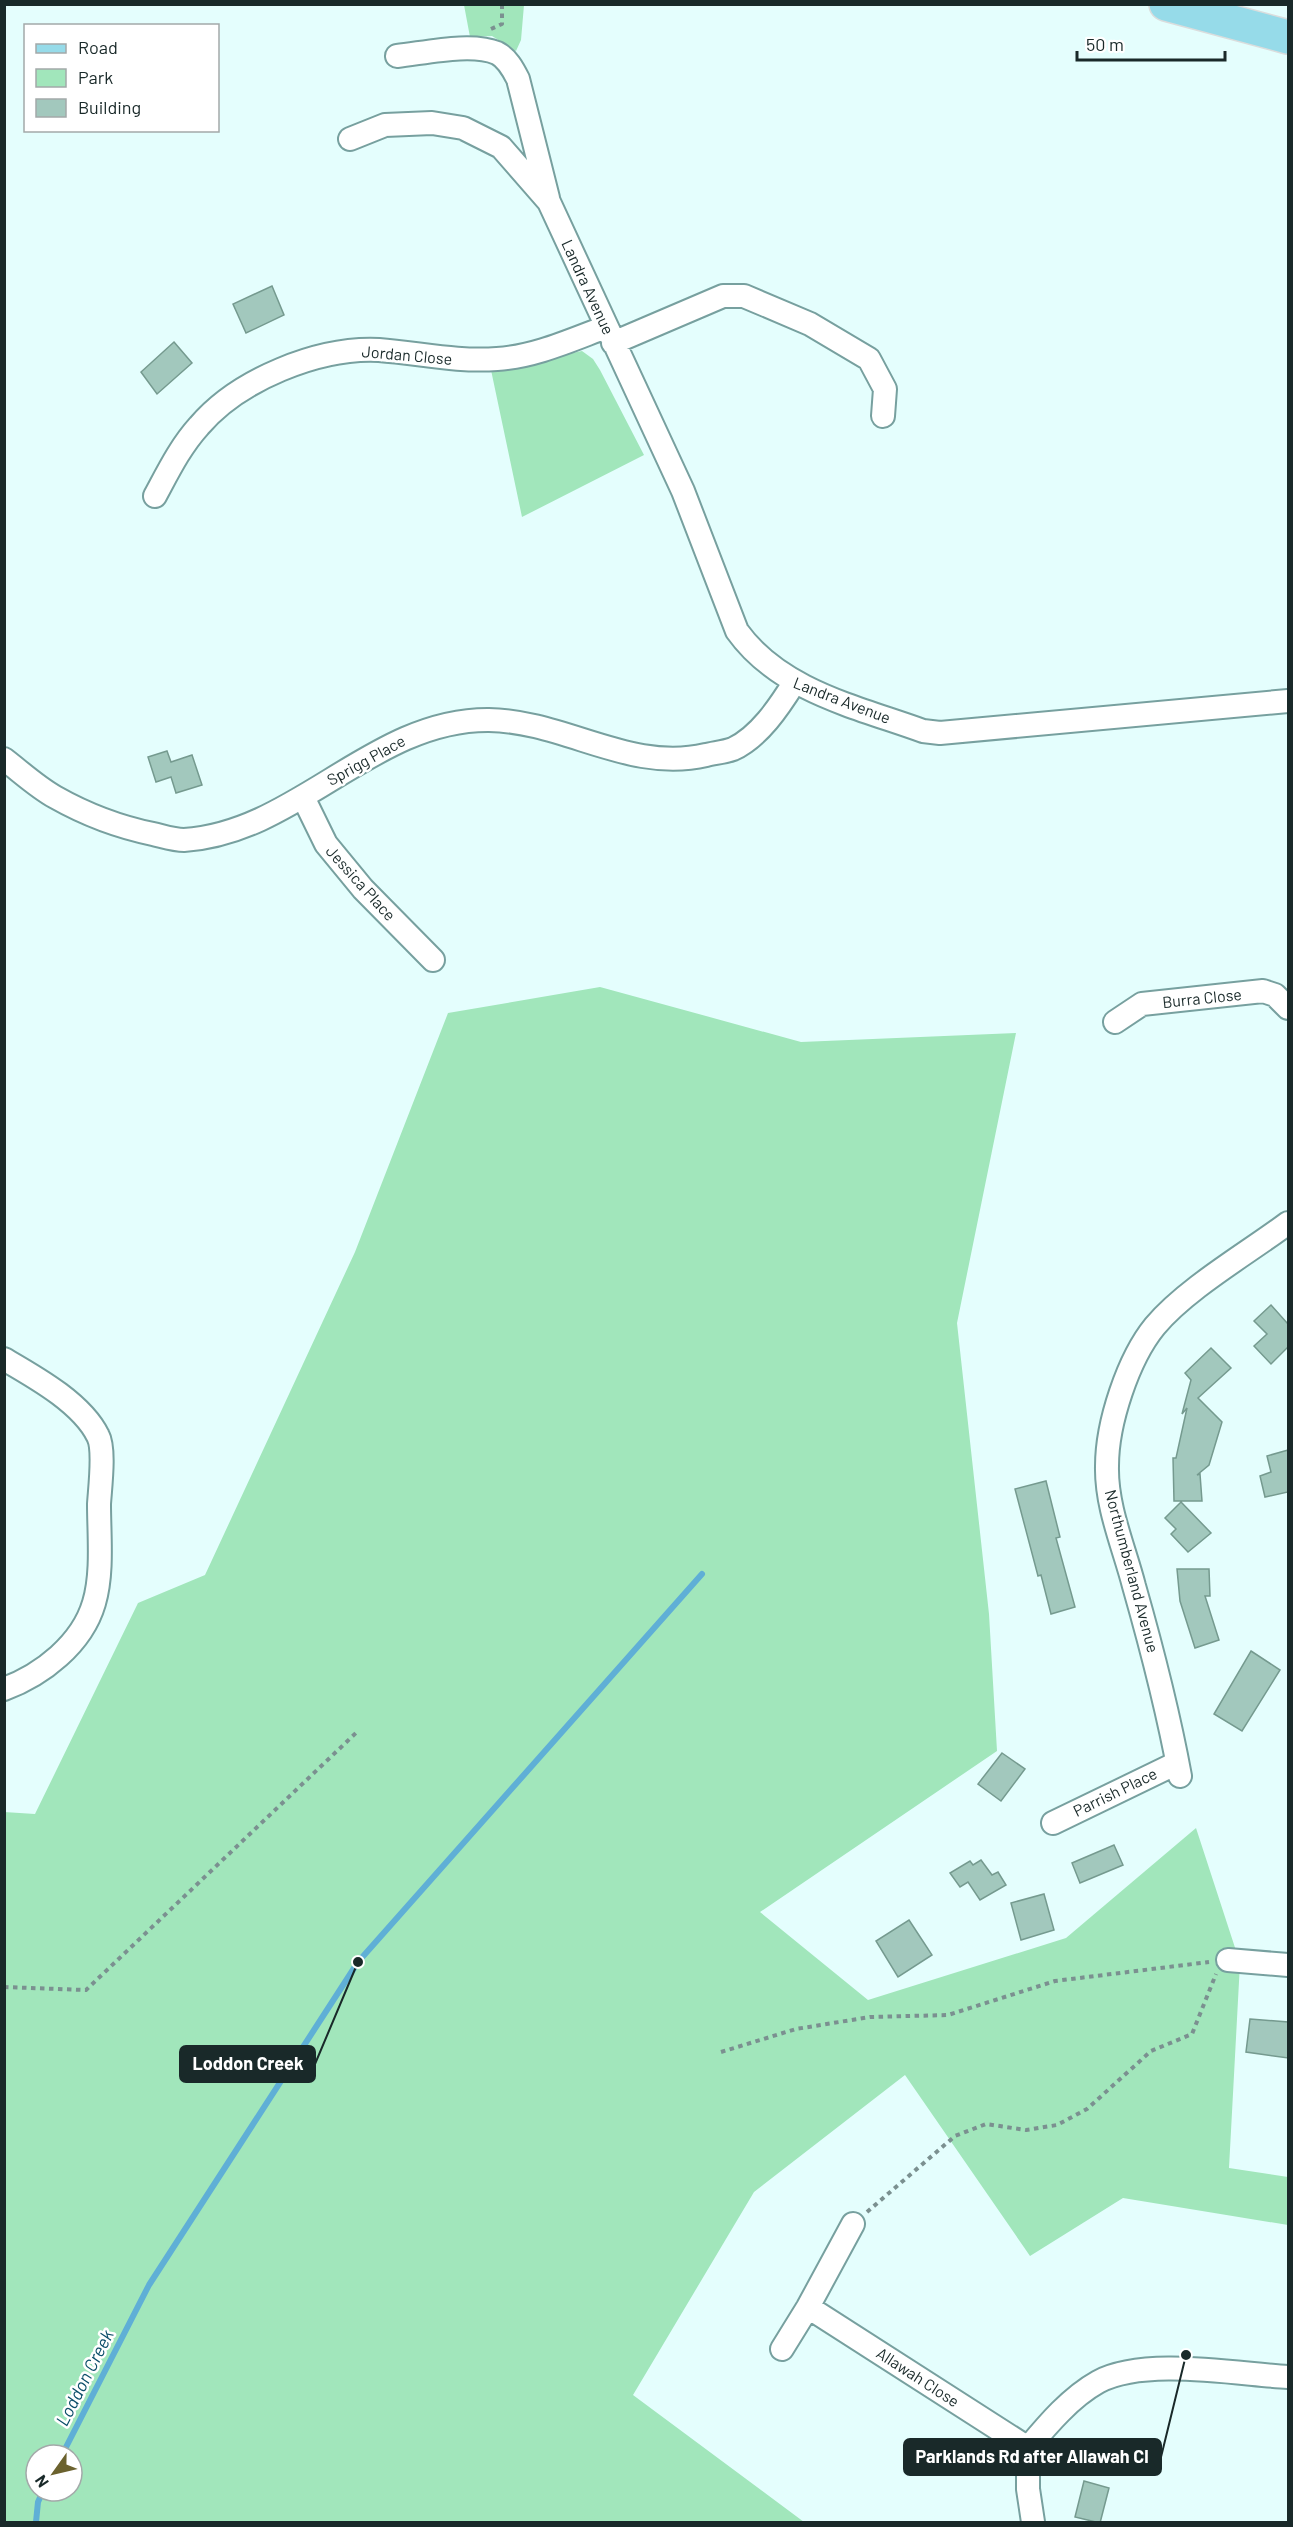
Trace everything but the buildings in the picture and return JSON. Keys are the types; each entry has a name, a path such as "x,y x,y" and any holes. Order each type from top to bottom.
{"main road":[{"path":"1166,4 1288,37"},
{"path":"1243,4 1288,17"}],"street":[{"name":"Landra Avenue","path":"397,56 456,49 482,50 498,54 511,65 518,79 549,202 683,491 737,631 748,647 769,666 794,683 922,731 940,733 1288,701"},
{"name":"Landra Avenue","path":"350,139 385,124 432,123 463,128 501,147 549,202"},
{"name":"Jordan Close","path":"155,496 182,448 199,425 220,406 258,381 302,362 347,351 378,350 456,360 499,359 610,335 723,296 744,296 810,324 868,359 885,389 883,416"},
{"name":"Sprigg Place","path":"4,759 54,797 124,828 183,840 238,829 303,797 355,764 407,737 440,727 489,720 546,728 621,752 658,761 695,758 733,749 760,728 794,683"},
{"name":"Jessica Place","path":"303,797 326,844 363,889 433,960"},
{"name":"Burra Close","path":"1115,1022 1142,1004 1263,991 1275,995 1288,1008"},
{"name":"Northumberland Avenue","path":"1179,1769 1167,1703 1111,1504 1107,1466 1114,1424 1129,1370 1141,1346 1157,1324 1190,1295 1288,1223"},
{"path":"4,1359 82,1411 100,1438 98,1577 94,1602 86,1623 76,1638 43,1668 25,1680 4,1689"},
{"name":"Parrish Place","path":"1053,1823 1179,1769"},
{"path":"1228,1960 1288,1965"},
{"path":"782,2349 808,2307 853,2224"},
{"name":"Allawah Close","path":"808,2307 1028,2448"},
{"path":"1033,2523 1028,2489 1028,2448 1078,2396 1099,2382 1122,2373 1154,2368 1288,2377"}],"path":[{"path":"487,30 502,24 502,4"},
{"path":"4,1987 86,1990 358,1731"},
{"path":"721,2052 796,2028 870,2017 948,2015 1055,1981 1228,1960"},
{"path":"853,2224 955,2136 986,2124 1026,2130 1058,2125 1087,2109 1151,2051 1192,2034 1204,2008 1212,1978 1228,1960"}],"green space":[{"path":"464,5 524,5 521,40 516,51 492,36 470,37"},
{"path":"582,351 593,359 600,370 644,455 522,517 491,370"},
{"path":"600,987 801,1042 1016,1033 957,1323 989,1614 997,1751 760,1912 868,2000 1066,1938 1196,1828 1240,1963 1229,2168 1288,2177 1288,2225 1123,2198 1030,2256 905,2075 754,2192 633,2395 804,2522 5,2522 4,1812 35,1814 138,1603 205,1575 355,1252 448,1013"}],"waterway":[{"name":"Loddon Creek","path":"68,2443 149,2285 358,1962 702,1574"},
{"name":"Loddon Creek","path":"36,2522 38,2503"}],"place":[{"name":"Loddon Creek","path":"358,1962"},
{"name":"Parklands Rd after Allawah Cl","path":"1186,2355"}]}
